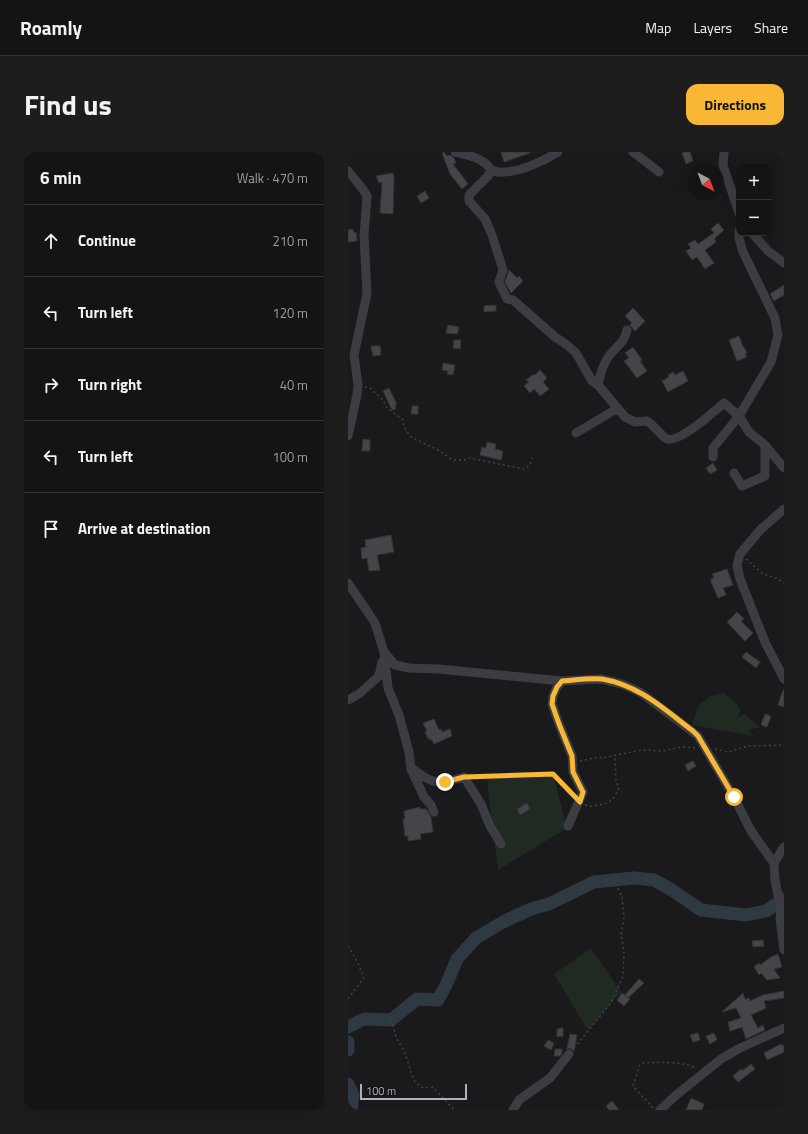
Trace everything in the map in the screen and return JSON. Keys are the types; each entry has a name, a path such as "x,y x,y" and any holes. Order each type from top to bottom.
{"street":[{"path":"455,152 472,156 487,164 491,170 503,172 519,170 544,160 558,152"},
{"path":"633,152 659,172"},
{"path":"724,152 723,165 736,204"},
{"path":"491,170 488,176 469,195 469,201 485,219 492,235 503,270 498,282 506,299 513,300 555,337 576,353 592,380 629,419 635,422 646,421 668,440 673,440 689,431 724,403 739,416 749,432 764,445 784,468"},
{"path":"348,172 362,188 366,196 364,236 368,293 354,355 358,385 348,436"},
{"path":"713,457 713,448 739,416 771,362 778,335 775,318 743,252 738,236"},
{"path":"755,236 784,264"},
{"path":"598,385 600,372 609,356 625,338 627,330"},
{"path":"576,433 618,408"},
{"path":"734,473 742,486 765,476 764,445"},
{"path":"784,509 760,530 740,554 737,565 740,579 765,642 784,679"},
{"path":"348,583 375,623 384,652 388,688 399,715 409,752 411,769 424,797 432,805 434,812"},
{"path":"384,652 395,665 409,668 439,669 562,681 601,679 622,684 640,692 693,731 698,736 734,797 751,831 774,863 775,880 781,910 780,919 784,950"},
{"path":"348,700 359,694 379,676 384,652"},
{"path":"562,681 555,691 552,704 572,756 573,772 583,792 580,802 568,826"},
{"path":"411,769 432,782 445,782 464,777 481,804 490,826 501,844"},
{"path":"774,863 784,847"},
{"path":"660,1110 702,1074 730,1053 784,1028"},
{"path":"513,1110 519,1100 550,1078 569,1054"}],"path":[{"path":"358,385 370,388 382,400 386,407 403,420 404,427 411,437 438,450 453,460 464,460 469,458 524,469 530,465 532,458"},
{"path":"740,554 763,574 776,578 784,583"},
{"path":"572,762 599,756 602,758 634,751"},
{"path":"464,777 553,774 580,802 589,807 607,804 614,798 619,788 616,781 615,755"},
{"path":"569,1054 611,1003 623,976 624,952 621,934 624,918 622,897 616,884"},
{"path":"348,946 358,963 364,978 348,999"},
{"path":"391,1020 397,1039 405,1053 414,1081 423,1088 433,1087 454,1110"},
{"path":"654,1110 633,1086 639,1066 642,1063 671,1063 693,1066 702,1074"}],"shaded area":[{"path":"724,693 736,703 741,711 736,719 744,714 760,727 748,730 754,736 692,725 698,706 711,696"},
{"path":"553,774 567,828 498,870 487,779"},
{"path":"591,948 621,992 588,1030 554,974"}],"building":[{"path":"444,152 447,156 450,155 454,158 456,163 453,164 468,184 462,189 450,174 442,153"},
{"path":"501,152 530,152 530,153 504,162"},
{"path":"690,152 693,161 686,164 682,153"},
{"path":"393,173 393,214 380,213 382,182 379,183 376,176"},
{"path":"425,191 429,198 421,203 417,196"},
{"path":"718,223 724,230 714,239 716,242 705,250 714,263 705,269 697,257 692,260 686,251 691,248 688,244 695,240 698,244 714,233 711,229"},
{"path":"353,229 354,233 356,232 357,241 348,242 348,230"},
{"path":"509,270 517,278 519,276 523,281 511,293 505,282"},
{"path":"784,285 784,295 774,301 770,294"},
{"path":"496,305 496,311 484,312 484,306"},
{"path":"633,308 645,321 635,331 630,325 632,323 625,316"},
{"path":"448,325 459,327 457,334 446,333"},
{"path":"739,336 747,353 745,354 747,357 737,361 729,340"},
{"path":"454,340 461,340 460,349 453,348"},
{"path":"371,346 380,346 381,355 373,356"},
{"path":"633,347 642,360 640,361 647,371 637,378 624,361 629,358 625,353"},
{"path":"443,363 455,365 453,375 447,374 448,371 442,370"},
{"path":"540,370 547,378 543,382 549,389 540,396 534,389 530,393 524,386 529,382 526,380"},
{"path":"683,371 688,381 668,392 662,381 669,377 668,375 673,372 675,375"},
{"path":"389,388 397,405 395,405 396,409 392,410 383,391"},
{"path":"412,406 418,406 418,414 411,414"},
{"path":"363,439 370,440 370,451 362,451"},
{"path":"487,442 496,444 495,449 503,451 501,460 480,455 482,447 486,448"},
{"path":"713,463 717,470 710,474 706,468"},
{"path":"391,535 394,552 377,555 380,570 369,571 367,558 362,559 361,548 366,547 365,540"},
{"path":"727,569 733,585 723,588 726,595 718,598 711,582 711,579 714,578 712,574"},
{"path":"737,612 744,619 741,621 753,633 745,641 727,622"},
{"path":"746,652 760,662 756,668 742,657"},
{"path":"784,690 784,707 778,705"},
{"path":"765,714 771,716 767,727 761,725"},
{"path":"434,719 439,730 441,729 442,732 450,729 452,736 434,744 430,738 428,739 425,732 427,731 423,723"},
{"path":"693,761 696,766 688,771 685,765"},
{"path":"527,803 530,809 520,815 517,809"},
{"path":"420,807 420,809 426,809 431,817 433,832 420,834 421,839 408,841 408,836 405,836 403,819 405,819 404,811"},
{"path":"763,940 764,946 753,947 752,941"},
{"path":"778,954 782,967 774,969 780,978 767,980 761,973 759,975 754,967"},
{"path":"639,979 644,983 628,998 625,995"},
{"path":"784,991 784,998 764,1001 766,1008 751,1015 758,1028 763,1025 765,1030 746,1039 742,1027 730,1031 728,1022 741,1018 736,1008 722,1012 743,993 745,999 749,998 750,1001 763,995"},
{"path":"622,993 630,999 624,1006 617,1000"},
{"path":"563,1028 563,1036 557,1037 557,1029"},
{"path":"698,1033 700,1040 693,1042 690,1035"},
{"path":"714,1033 717,1040 710,1044 706,1036"},
{"path":"570,1034 577,1035 574,1051 570,1048 567,1049"},
{"path":"548,1040 554,1043 551,1050 544,1046"},
{"path":"781,1044 781,1046 784,1045 784,1052 767,1060 764,1053"},
{"path":"555,1049 562,1049 560,1056 554,1056"},
{"path":"751,1064 755,1069 738,1082 733,1076 741,1069 742,1071"},
{"path":"691,1098 704,1104 702,1110 686,1110"},
{"path":"612,1101 619,1110 609,1110 606,1106"}],"waterway":[{"path":"348,1027 364,1019 391,1020 417,999 438,1000 457,959 476,938 503,922 531,909 549,904 594,882 634,878 654,880 672,890 701,910 746,915 766,911 784,899"},
{"path":"348,1042 348,1050"},
{"path":"348,1084 353,1095 351,1110"}],"route":[{"path":"445,782 464,777 553,774 580,802 583,792 573,772 572,756 552,704 553,696 557,687 562,681 601,679 622,684 640,692 693,731 698,736 734,797"}]}
